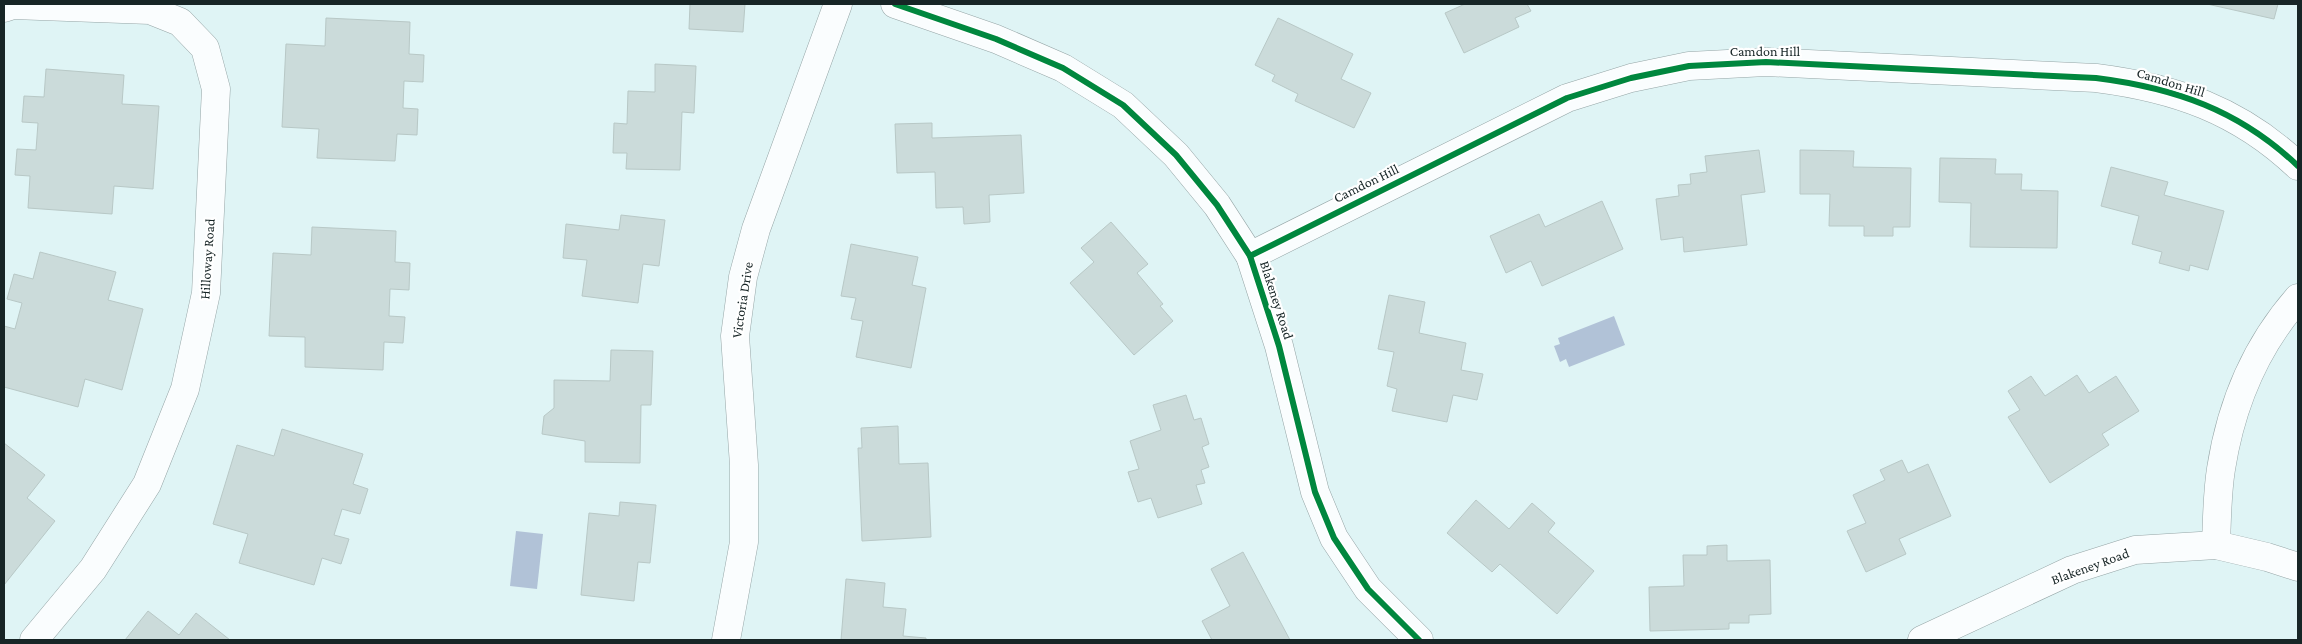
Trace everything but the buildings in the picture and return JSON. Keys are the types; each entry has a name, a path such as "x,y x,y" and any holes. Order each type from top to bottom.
{"street":[{"name":"Victoria Drive","path":"726,640 744,542 744,465 735,336 743,276 756,229 838,4"},
{"name":"Blakeney Road","path":"896,4 996,39 1062,68 1123,105 1176,155 1217,205 1250,256 1279,346 1315,492 1334,538 1368,589 1419,640"},
{"name":"Hilloway Road","path":"4,8 13,5 150,10 180,22 205,48 216,89 206,293 185,388 147,484 93,570 34,640"},
{"name":"Camdon Hill","path":"1250,256 1566,98 1631,78 1689,66 1766,62 2096,78 2138,83 2191,99 2240,121 2281,149 2298,166"},
{"path":"2216,545 2220,470 2231,419 2249,370 2279,320 2298,298"},
{"name":"Blakeney Road","path":"1922,640 2072,570 2135,550 2216,545 2268,557 2298,567"}],"water":[{"path":"1614,316 1625,345 1569,367 1566,359 1560,362 1554,346 1560,344 1558,338"},
{"path":"516,531 543,534 537,589 510,586"}],"cycle path":[{"path":"895,4 996,39 1063,68 1123,105 1176,155 1217,205 1250,256 1279,346 1315,492 1334,538 1368,589 1419,640"},
{"path":"1250,256 1567,98 1631,78 1689,66 1766,62 2096,78 2125,82 2179,95 2229,116 2253,130 2298,166"}]}
